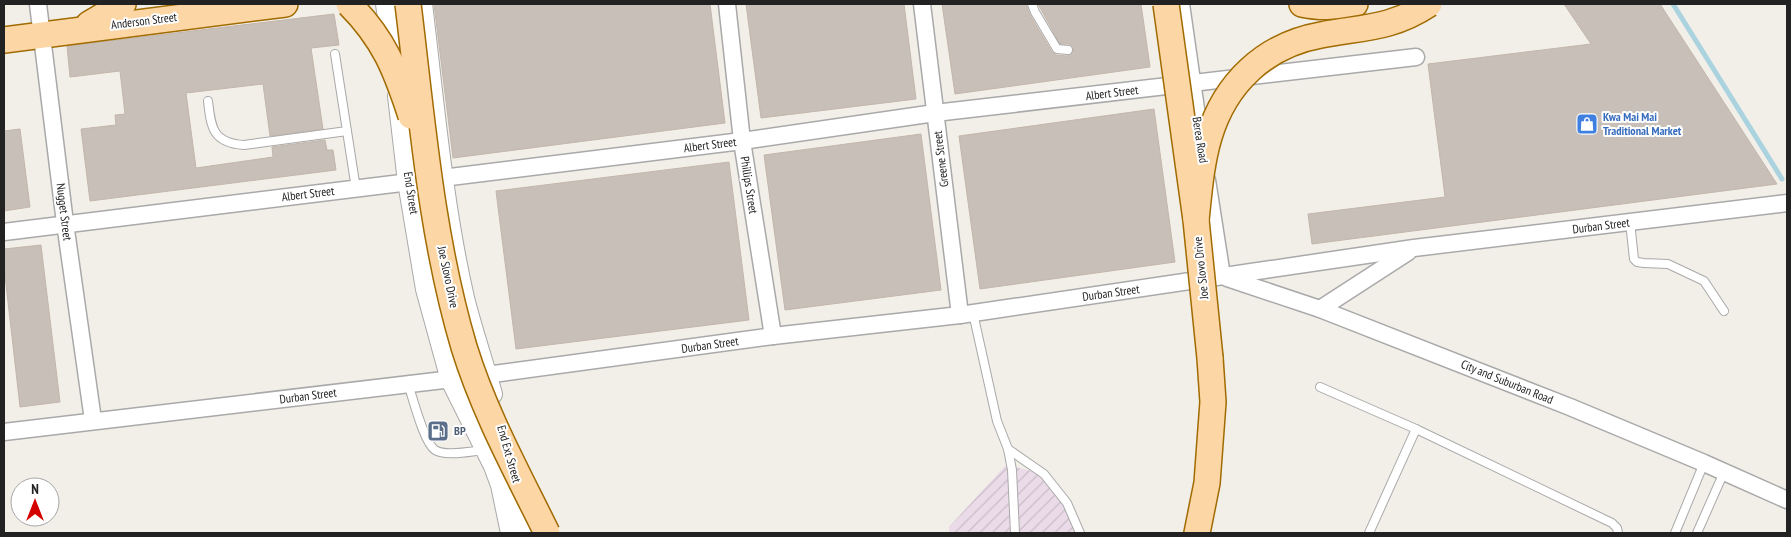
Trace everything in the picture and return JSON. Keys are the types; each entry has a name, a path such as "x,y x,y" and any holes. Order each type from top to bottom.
{"main road":[{"path":"79,29 123,4"},
{"name":"Anderson Street","path":"4,40 241,6 285,4"},
{"path":"349,4 365,20 381,42 399,80 428,181"},
{"name":"Joe Slovo Drive","path":"408,4 428,181 464,347 501,440 546,533"},
{"name":"Joe Slovo Drive","path":"1166,4 1196,220 1213,402 1207,483 1197,533"},
{"path":"1302,4 1316,7 1341,7 1355,4"},
{"path":"1196,220 1202,166 1209,137 1218,112 1231,90 1242,77 1276,50 1295,42 1320,35 1377,27 1404,18 1429,4"},
{"path":"524,508 546,533"}],"street":[{"name":"Nugget Street","path":"38,4 65,223 93,420"},
{"name":"End Street","path":"386,4 428,181 465,300 486,376"},
{"name":"End Street","path":"422,4 428,181 426,289 451,380"},
{"name":"Phillips Street","path":"727,4 742,141 773,336"},
{"name":"Greene Street","path":"922,4 935,113 966,314"},
{"name":"Berea Road","path":"1181,4 1191,84 1222,276"},
{"name":"Albert Street","path":"4,232 742,141 935,113 1416,57"},
{"name":"Durban Street","path":"4,432 93,420 486,376 773,336 966,314 1414,248 1787,203"},
{"name":"Durban Street","path":"1320,309 1414,248"},
{"name":"City and Suburban Road","path":"1222,276 1320,309 1570,407 1787,500"},
{"name":"End Ext Street","path":"486,376 524,508 528,533"},
{"name":"End Ext Street","path":"451,380 486,450 501,485 511,533"}],"lane":[{"path":"1032,4 1057,49 1068,50"},
{"path":"335,54 356,189"},
{"path":"208,101 214,133 232,144 244,145 347,131"},
{"path":"1630,222 1634,260 1637,262 1668,264 1704,281 1724,311"},
{"path":"966,314 997,421 1008,450 1012,470 1016,533"},
{"path":"408,384 428,443 436,451 450,454 486,450"},
{"path":"1320,387 1416,430 1612,523 1617,528 1618,533"},
{"path":"1369,533 1416,430"},
{"path":"1008,450 1044,474 1067,503 1080,533"},
{"path":"1675,533 1704,463"},
{"path":"1697,533 1724,472"}],"shaded area":[{"path":"1006,465 1044,474 1067,503 1080,533 949,533 949,527"}],"building":[{"path":"434,4 710,4 725,123 453,158"},
{"path":"746,4 904,4 916,99 761,118"},
{"path":"942,4 1026,4 1030,15 1052,52 1056,55 1067,56 1073,53 1073,47 1069,44 1060,44 1038,4 1141,4 1150,67 955,94"},
{"name":"Kwa Mai Mai Traditional Market","path":"1564,4 1660,4 1777,184 1312,244 1308,214 1445,197 1428,64 1591,44"},
{"path":"334,14 339,45 311,48 323,129 270,136 263,84 186,93 196,168 273,157 272,147 325,140 327,150 333,150 336,170 90,201 81,129 116,125 115,115 125,114 120,71 70,77 67,46"},
{"path":"1154,109 1175,262 980,289 959,136"},
{"path":"20,129 30,207 4,211 4,131"},
{"path":"921,134 941,290 785,310 764,155"},
{"path":"729,162 749,320 516,349 496,191"},
{"path":"41,245 60,402 20,407 4,267 4,249"}],"waterway":[{"path":"1673,4 1782,179"}],"place":[{"name":"Kwa Mai Mai Traditional Market","path":"1587,124"},
{"name":"BP","path":"438,431"}]}
